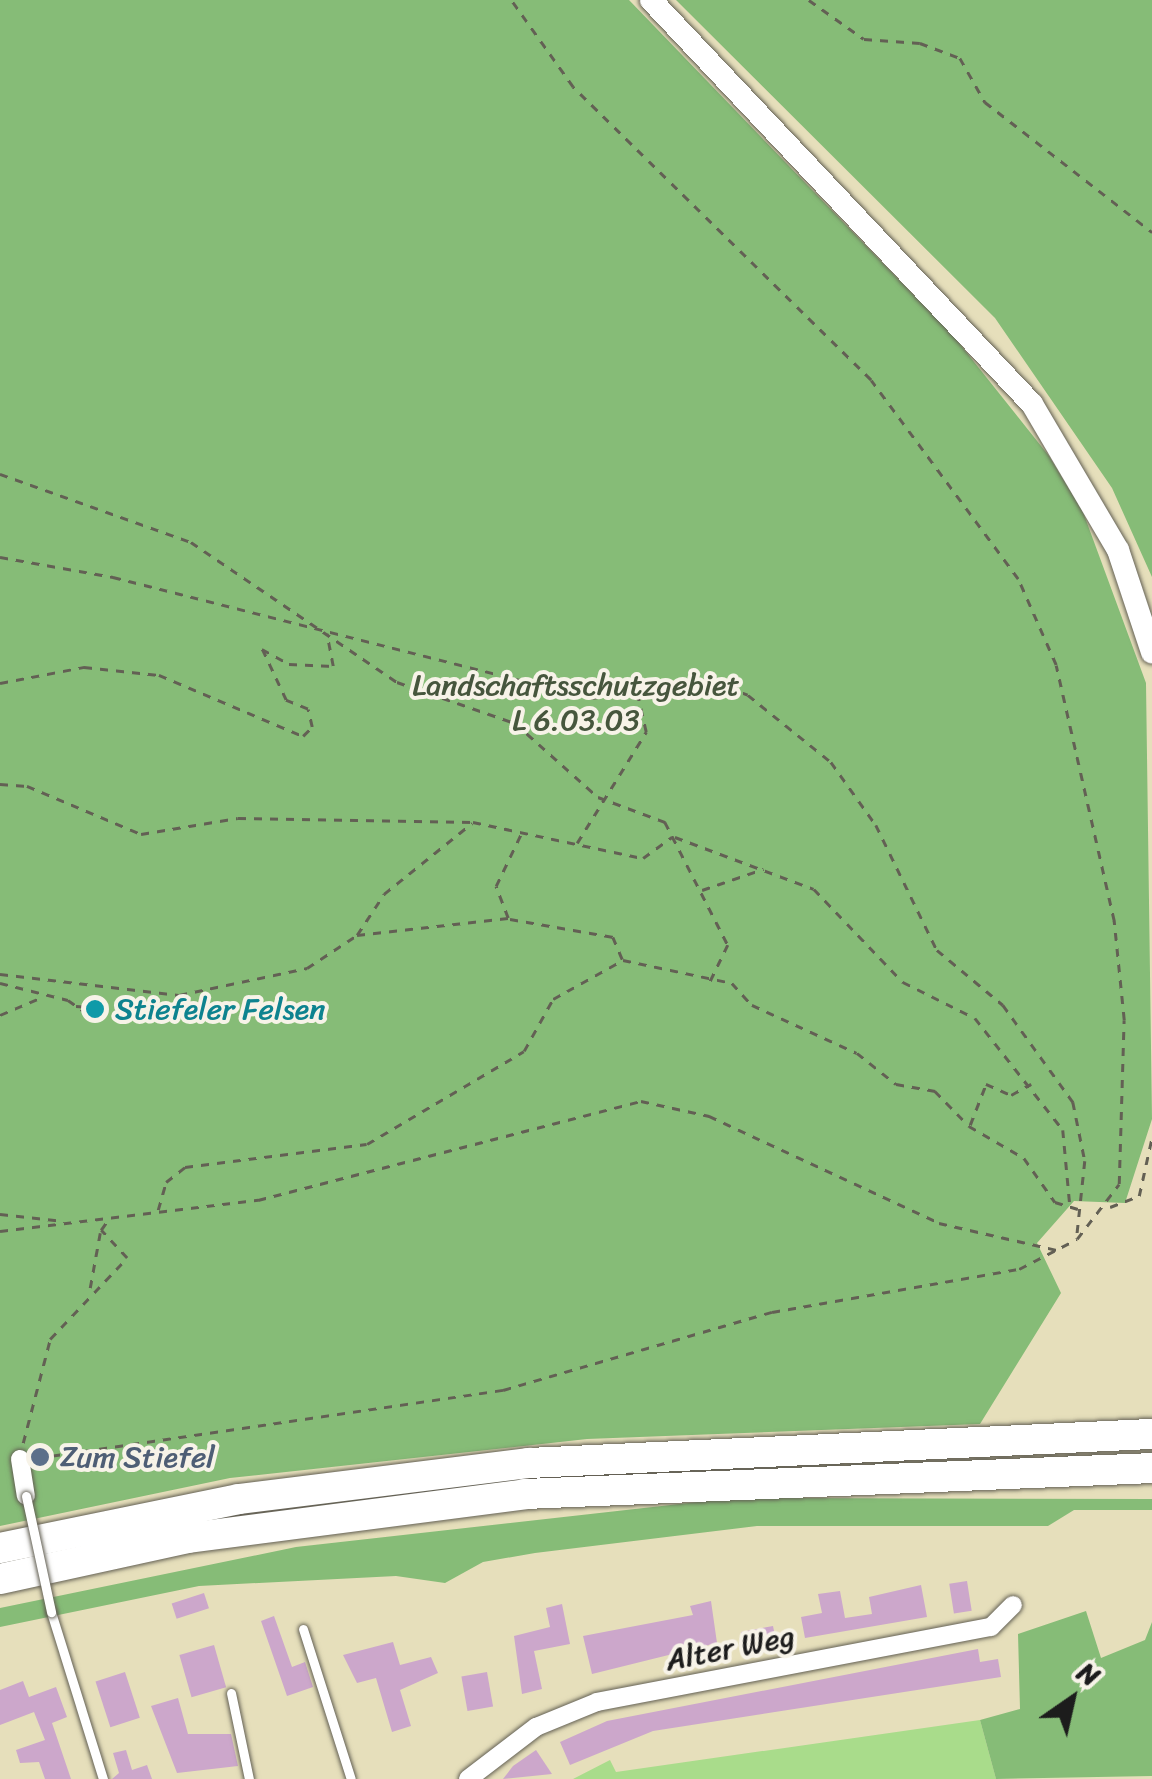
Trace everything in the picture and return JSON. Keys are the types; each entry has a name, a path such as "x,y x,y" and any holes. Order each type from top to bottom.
{"highway":[{"path":"0,1548 240,1499 529,1464 1152,1434"},
{"path":"0,1579 188,1538 526,1494 1152,1468"}],"main road":[{"path":"651,0 1032,404 1118,550 1152,652"}],"street":[{"path":"20,1459 26,1496"},
{"name":"Alter Weg","path":"468,1779 536,1726 598,1702 991,1627 1013,1604"}],"lane":[{"path":"26,1496 51,1612 103,1779"},
{"path":"303,1629 351,1779"},
{"path":"231,1692 249,1779"}],"path":[{"path":"101,1230 127,1258 90,1290 50,1340 20,1459 254,1433 503,1390 772,1312 1019,1269 1062,1251 1108,1207 1127,1155 1114,921 1056,665 1032,607 959,489 871,380 573,88 511,0"},
{"path":"809,0 864,39 920,42 960,58 986,102 1152,232"},
{"path":"0,474 192,542 396,682 515,723 598,797 665,822 728,945 710,984"},
{"path":"0,557 591,698 714,682 748,695 830,762 876,825 936,950 1003,1005 1073,1102 1085,1161 1077,1238"},
{"path":"0,683 84,667 158,675 303,736 312,726 308,709 286,700 262,649 288,664 333,666 326,632"},
{"path":"577,844 598,797 646,732 636,692"},
{"path":"0,784 27,786 140,834 238,818 473,822 643,858 673,836"},
{"path":"0,974 178,995 306,968 357,936 384,894 473,822"},
{"path":"508,918 496,886 522,832"},
{"path":"673,836 814,889 903,982 975,1018 1034,1083 1063,1130 1070,1206"},
{"path":"700,890 765,869"},
{"path":"357,936 508,918 613,936 623,960"},
{"path":"158,1212 166,1182 185,1167 367,1144 524,1052 554,999 623,960 710,984 732,983 752,1005 857,1053 896,1084 935,1091 968,1126 1024,1158 1036,1182 1078,1209"},
{"path":"0,983 98,1016 107,1009 98,1003 74,1006"},
{"path":"0,1015 41,998"},
{"path":"968,1126 986,1084 1011,1095 1034,1083"},
{"path":"0,1232 258,1200 641,1101 709,1116 938,1223 1062,1251"},
{"path":"1108,1207 1129,1207 1139,1196 1152,1137"},
{"path":"0,1214 66,1222"},
{"path":"90,1290 101,1230 110,1217"}],"green space":[{"name":"Landschaftsschutzgebiet L 6.03.03","path":"0,0 629,0 955,338 1049,456 1083,512 1146,683 1152,1119 1125,1203 1074,1201 1037,1243 1061,1293 980,1424 587,1439 230,1478 0,1526"},
{"path":"676,0 1152,0 1152,577 1112,488 995,318"},
{"path":"733,1498 1152,1499 1152,1510 1074,1510 1048,1526 757,1526 483,1562 445,1583 396,1576 199,1586 0,1627 0,1608 296,1547"},
{"path":"1086,1611 1101,1658 1145,1640 1152,1622 1152,1776 996,1779 980,1720 1020,1709 1018,1634"},
{"path":"980,1720 996,1779 573,1779 610,1760 616,1772"}],"building":[{"path":"967,1581 972,1611 954,1613 949,1584"},
{"path":"921,1585 927,1617 805,1638 801,1617 822,1613 818,1594 840,1591 845,1618 872,1614 869,1597"},
{"path":"204,1593 209,1608 177,1619 172,1604"},
{"path":"711,1601 717,1643 592,1674 583,1636 693,1615 690,1606"},
{"path":"562,1604 570,1644 534,1651 542,1689 522,1694 514,1636 550,1627 546,1608"},
{"path":"274,1616 292,1667 305,1662 313,1687 287,1696 261,1621"},
{"path":"773,1626 775,1636 792,1632 795,1647 746,1655 741,1632"},
{"path":"393,1642 400,1665 431,1657 438,1673 400,1690 411,1726 392,1732 376,1678 357,1683 343,1655"},
{"path":"214,1645 226,1687 192,1697 179,1655"},
{"path":"978,1649 980,1662 998,1659 1001,1677 653,1731 570,1765 560,1742 607,1721"},
{"path":"125,1672 140,1718 110,1727 96,1682"},
{"path":"487,1672 493,1706 467,1711 461,1677"},
{"path":"23,1681 29,1697 56,1687 67,1717 52,1723 71,1779 45,1779 39,1762 20,1763 16,1750 45,1740 34,1712 0,1725 0,1690"},
{"path":"178,1698 188,1734 231,1734 238,1766 177,1773 151,1706"},
{"path":"126,1750 132,1770 147,1765 152,1779 112,1779 119,1773 113,1753"},
{"path":"536,1750 552,1774 503,1779 513,1766"}],"place":[{"name":"Stiefeler Felsen","path":"95,1009"},
{"name":"Zum Stiefel","path":"40,1457"}]}
